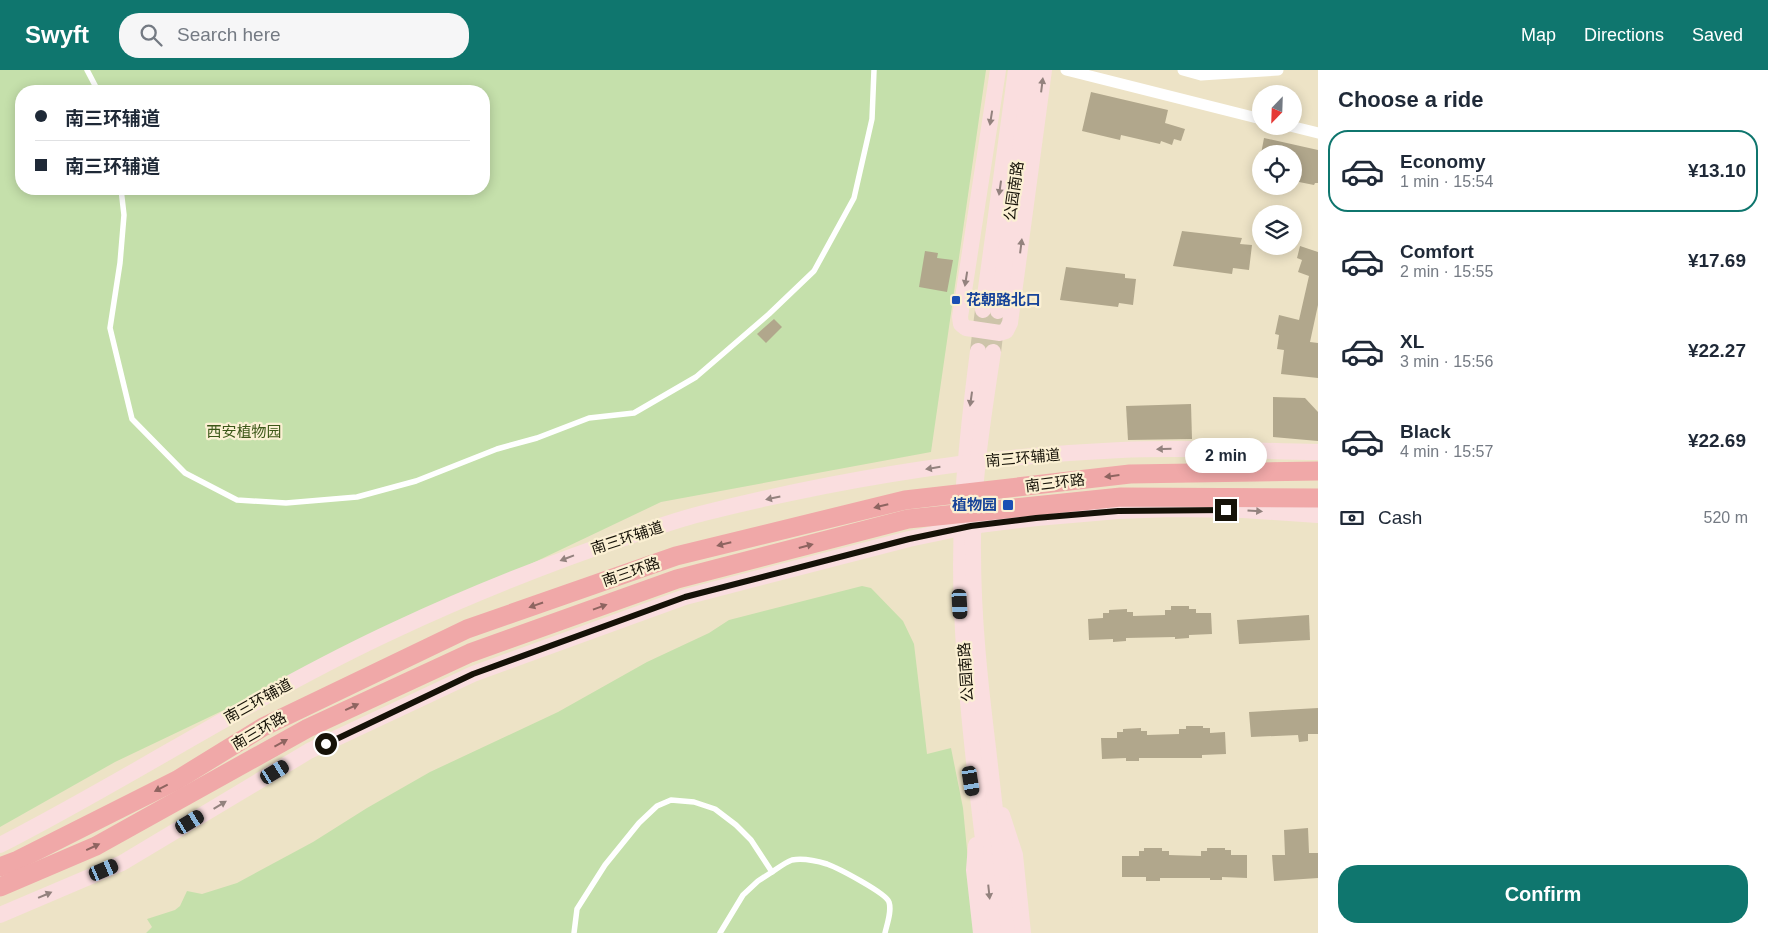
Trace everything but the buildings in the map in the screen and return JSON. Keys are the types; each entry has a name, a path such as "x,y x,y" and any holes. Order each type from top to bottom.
{"highway":[{"name":"南三环路","path":"0,867 18,860 177,780 263,727 467,629 676,556 905,500 1130,474 1318,472"},
{"name":"南三环路","path":"0,887 96,846 308,728 470,653 677,579 908,519 1120,497 1318,498"}],"main road":[{"path":"998,70 960,317 961,324 966,328 1000,333 1006,330 1010,324 1044,70"},
{"name":"公园南路","path":"1016,70 991,310 1031,70"},
{"name":"公园南路","path":"994,933 970,731 962,607 962,484 968,425 986,352 981,436 974,503 975,620 980,680 1009,933"},
{"name":"南三环辅道","path":"0,845 78,804 307,673 394,630 494,586 571,556 702,514 836,485 995,460 1120,450 1174,449 1318,452"},
{"path":"0,915 122,862 310,751 473,674 685,597 909,539 964,527 1036,518 1118,511 1243,510 1318,515"},
{"path":"964,527 965,742 977,820 974,870 981,933"},
{"path":"964,527 995,792 1015,855 1023,933"}],"street":[{"path":"1066,70 1252,117"},
{"path":"1183,70 1201,75 1278,70"},
{"path":"1302,129 1318,133"}],"lane":[{"path":"87,70 95,85"},
{"path":"122,195 124,215 120,263 110,328 132,419 185,472 237,500 286,503 357,497 416,481 497,449 537,438 590,418 634,413 696,377 769,314 814,271 854,198 872,120 874,70"},
{"path":"574,933 577,909 605,865 645,817 657,806 671,800 694,802 715,809 736,825 751,840 772,872"},
{"path":"720,933 743,895 758,881 791,860 807,860 827,864 850,874 886,898 889,903 885,933"}],"green space":[{"name":"西安植物园","path":"0,70 986,70 931,452 661,502 115,762 0,827"},
{"path":"862,586 871,588 903,621 914,644 927,754 951,748 963,808 975,933 146,933 152,927 147,919 175,910 180,906 187,891 202,894 237,883 313,842 430,772 558,712 647,662 709,633 729,620"}],"tunnel":[{"path":"978,351 983,310"},
{"path":"993,352 998,311"}],"place":[{"name":"花朝路北口","path":"956,300"},
{"name":"植物园","path":"1008,505"}],"route":[{"path":"326,744 473,674 685,597 909,539 971,526 1118,511 1226,510"}]}
